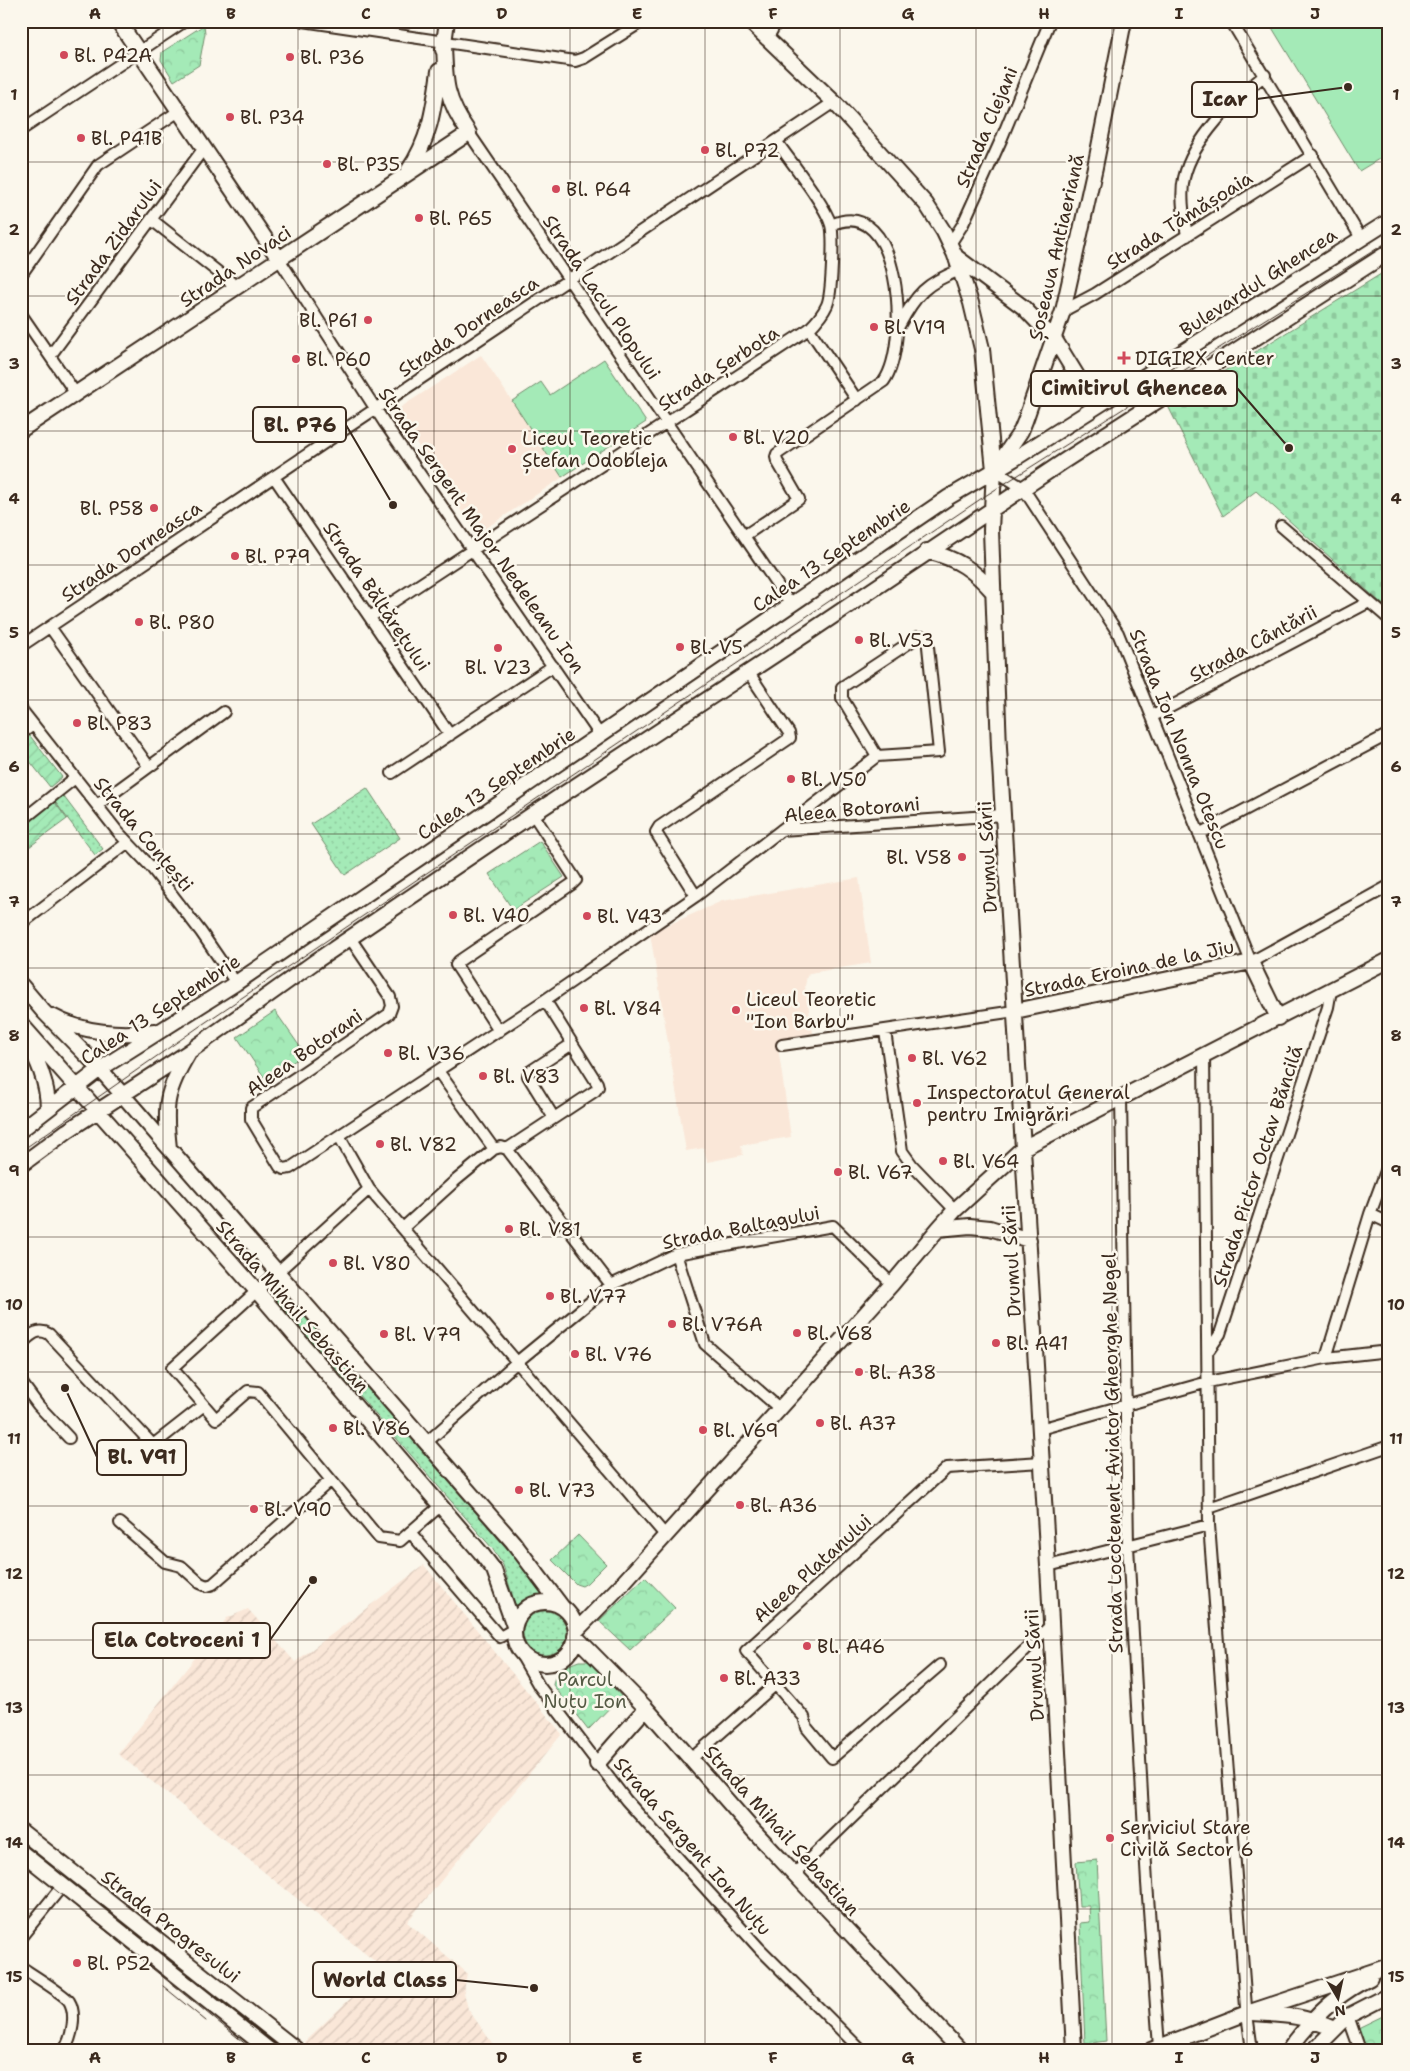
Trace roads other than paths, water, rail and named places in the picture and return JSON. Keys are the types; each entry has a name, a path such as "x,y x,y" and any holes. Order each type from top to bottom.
{"main road":[{"name":"Strada Sergent Major Nedeleanu Ion","path":"118,21 279,260"},
{"path":"403,177 422,149 428,135 447,21"},
{"name":"Drumul Sării","path":"749,21 834,102 926,204 939,222 960,270 982,349 994,470 991,535 1003,815 1048,1566 1074,2050"},
{"name":"Șoseaua Antiaeriană","path":"994,470 1021,431 1055,340 1093,176 1124,21"},
{"path":"444,42 448,93 454,110 469,133"},
{"name":"Strada Novaci","path":"21,430 469,133"},
{"name":"Bulevardul Ghencea","path":"994,470 1389,220"},
{"path":"952,250 1011,296 1055,340 1082,384 1094,392 1118,393"},
{"path":"21,1165 122,1094 190,1051 350,938 533,814 749,673 927,551 1389,252"},
{"name":"Calea 13 Septembrie","path":"21,1130 100,1069 236,983 949,497 994,470"},
{"path":"927,551 957,560 974,571 994,593"},
{"path":"594,1614 582,1616 553,1603 533,1604 524,1609 518,1617 514,1628 514,1639 519,1651 526,1658 535,1662 545,1664 564,1658 570,1650 576,1634 892,1284 938,1228 1023,1148 1389,960"},
{"name":"Strada Eroina de la Jiu","path":"1015,1011 1251,962"},
{"name":"Strada Ion Nonna Otescu","path":"1251,962 1278,1018"},
{"name":"Strada Mihail Sebastian","path":"21,985 43,1011 100,1069 277,1271 513,1542 566,1610"},
{"path":"43,1011 64,1022 109,1032 131,1034 159,1030"},
{"name":"Strada Mihail Sebastian","path":"21,1024 256,1290 494,1570 514,1628"},
{"path":"21,1028 44,1078 48,1095 48,1109"},
{"path":"169,1148 166,1113 168,1096 172,1082 190,1051"},
{"path":"938,1228 970,1226 990,1228 1029,1240"},
{"path":"566,1610 576,1634"},
{"name":"Strada Mihail Sebastian","path":"576,1634 646,1708 794,1874 960,2050"},
{"path":"598,1764 646,1708"},
{"name":"Strada Progresului","path":"21,1831 297,2050"},
{"name":"Strada Progresului","path":"21,1852 269,2050"},
{"path":"63,1885 73,1872"},
{"path":"1155,2048 1185,2044 1247,2013 1389,1966"},
{"path":"1289,2050 1312,2020 1341,1996 1360,1983 1389,1970"},
{"path":"1314,2050 1348,2016 1389,1995"},
{"path":"1247,2013 1295,2016 1312,2020 1334,2029"}],"street":[{"path":"21,130 185,21"},
{"path":"303,21 575,61 584,58 643,21"},
{"path":"767,39 776,21"},
{"name":"Strada Clejani","path":"952,250 1001,140 1050,21"},
{"path":"1231,21 1361,238"},
{"path":"1187,236 1183,191 1188,166 1208,132 1230,107 1265,76"},
{"name":"Strada Dorneasca","path":"21,646 777,142 834,102"},
{"path":"21,275 98,165 179,111"},
{"name":"Strada Lacul Plopului","path":"469,133 791,605"},
{"name":"Strada Șerbota","path":"370,617 809,329 827,306 831,292 831,225 819,202 777,142"},
{"name":"Strada Zidarului","path":"50,356 204,148"},
{"name":"Strada Tămășoaia","path":"1063,311 1095,294 1312,156"},
{"path":"152,220 238,287"},
{"path":"744,536 799,499 777,461 776,457 778,454 884,382 890,373 897,347 898,327 896,287 888,257 877,235 871,228 854,220 846,220 831,225"},
{"name":"Strada Sergent Major Nedeleanu Ion","path":"279,260 375,409 600,735"},
{"path":"898,327 915,298 926,287 939,278 960,270"},
{"path":"21,314 76,394"},
{"path":"809,329 857,400"},
{"path":"994,470 1023,488"},
{"name":"Strada Băltărețului","path":"274,477 450,735"},
{"name":"Strada Ion Nonna Otescu","path":"1023,488 1118,633 1251,962"},
{"path":"1281,526 1389,619"},
{"name":"Strada Cântării","path":"1153,716 1369,602"},
{"path":"50,627 148,767"},
{"path":"781,830 877,756 939,752 929,641 927,637 918,637 842,687 842,698 877,756"},
{"path":"392,773 553,666"},
{"path":"696,896 656,832 659,827 790,738 789,733 749,673"},
{"name":"Strada Conțești","path":"21,709 127,843 151,867 201,932 236,983"},
{"path":"97,805 224,712"},
{"path":"21,734 33,725"},
{"path":"1199,834 1389,734"},
{"path":"21,821 75,778"},
{"path":"499,1031 456,965 459,960 576,880 533,814"},
{"name":"Aleea Botorani","path":"350,938 390,998 392,1006 389,1014 271,1092 251,1108 251,1119 275,1159 284,1169 290,1168 545,1000 696,896 781,830 1003,815"},
{"path":"21,924 127,843"},
{"path":"1251,962 1389,886"},
{"name":"Strada Pictor Octav Băncilă","path":"1209,1351 1220,1334 1332,990"},
{"path":"507,1149 595,1091 598,1087 545,1000"},
{"path":"782,1045 1015,1011"},
{"path":"885,1031 902,1151 912,1165 955,1210"},
{"path":"554,1118 528,1076 529,1072 572,1044"},
{"path":"1204,1055 1209,1351 1209,1525 1247,2013 1252,2050"},
{"path":"438,1071 494,1149"},
{"name":"Strada Locotenent Aviator Gheorghe Negel","path":"1121,1098 1128,1546 1155,2048"},
{"path":"339,1136 369,1189 665,1535"},
{"path":"403,1228 455,1181 494,1149 501,1146 507,1149 611,1285"},
{"path":"1326,1358 1370,1214 1389,1163"},
{"path":"369,1189 172,1368 216,1419 248,1391 258,1392 380,1538 400,1541 440,1506"},
{"path":"1370,1214 1389,1223"},
{"name":"Strada Baltagului","path":"426,1442 517,1362 611,1285 672,1255 833,1226 892,1284"},
{"path":"672,1255 705,1344 779,1408"},
{"path":"21,1344 35,1332 43,1331 49,1334 153,1445 204,1405"},
{"path":"1040,1429 1208,1382 1326,1358 1389,1351"},
{"path":"21,1382 38,1405 69,1438"},
{"path":"1209,1508 1389,1446"},
{"name":"Aleea Platanului","path":"940,1666 832,1758 807,1728 804,1717 746,1651 947,1468 1042,1462"},
{"path":"120,1523 165,1562 181,1566 200,1583 207,1586 212,1584 331,1480"},
{"path":"1048,1566 1209,1525"},
{"path":"410,1532 500,1637 514,1628"},
{"path":"794,1874 1050,1626"},
{"name":"Strada Sergent Ion Nuțu","path":"519,1651 539,1686 626,1800 759,1948 860,2050"},
{"path":"692,1759 776,1684"},
{"path":"21,1938 63,1885"},
{"path":"21,1967 68,2001 72,2011 72,2025 69,2042 64,2050"},
{"path":"1348,2016 1360,2050"}],"tram line":[{"path":"21,1151 203,1024 985,496 1389,241"},
{"path":"21,1862 253,2050"},
{"path":"163,1986 206,2021"}],"place":[{"name":"Bl. P42A","path":"64,55"},
{"name":"Bl. P36","path":"290,57"},
{"name":"Icar","path":"1348,87"},
{"name":"Bl. P34","path":"230,117"},
{"name":"Bl. P41B","path":"81,138"},
{"name":"Bl. P72","path":"705,150"},
{"name":"Bl. P35","path":"327,164"},
{"name":"Bl. P64","path":"556,189"},
{"name":"Bl. P65","path":"419,218"},
{"name":"Bl. P61","path":"368,320"},
{"name":"Bl. V19","path":"874,327"},
{"name":"DIGIRX Center","path":"1124,358"},
{"name":"Bl. P60","path":"296,359"},
{"name":"Bl. V20","path":"733,437"},
{"name":"Cimitirul Ghencea","path":"1289,448"},
{"name":"Liceul Teoretic Ștefan Odobleja","path":"512,449"},
{"name":"Bl. P76","path":"393,505"},
{"name":"Bl. P58","path":"154,508"},
{"name":"Bl. P79","path":"235,556"},
{"name":"Bl. P80","path":"139,622"},
{"name":"Bl. V53","path":"859,640"},
{"name":"Bl. V5","path":"680,647"},
{"name":"Bl. V23","path":"498,648"},
{"name":"Bl. P83","path":"77,723"},
{"name":"Bl. V50","path":"791,779"},
{"name":"Bl. V58","path":"962,857"},
{"name":"Bl. V40","path":"453,915"},
{"name":"Bl. V43","path":"587,916"},
{"name":"Bl. V84","path":"584,1008"},
{"name":"Liceul Teoretic \"Ion Barbu\"","path":"736,1010"},
{"name":"Bl. V36","path":"388,1053"},
{"name":"Bl. V62","path":"912,1058"},
{"name":"Bl. V83","path":"483,1076"},
{"name":"Inspectoratul General pentru Imigrări","path":"917,1103"},
{"name":"Bl. V82","path":"380,1144"},
{"name":"Bl. V64","path":"943,1161"},
{"name":"Bl. V67","path":"838,1172"},
{"name":"Bl. V81","path":"509,1229"},
{"name":"Bl. V80","path":"333,1263"},
{"name":"Bl. V77","path":"550,1296"},
{"name":"Bl. V76A","path":"672,1324"},
{"name":"Bl. V68","path":"797,1333"},
{"name":"Bl. V79","path":"384,1334"},
{"name":"Bl. A41","path":"996,1343"},
{"name":"Bl. V76","path":"575,1354"},
{"name":"Bl. A38","path":"859,1372"},
{"name":"Bl. V91","path":"65,1388"},
{"name":"Bl. A37","path":"820,1423"},
{"name":"Bl. V86","path":"333,1428"},
{"name":"Bl. V69","path":"703,1430"},
{"name":"Bl. V73","path":"519,1490"},
{"name":"Bl. A36","path":"740,1505"},
{"name":"Bl. V90","path":"254,1509"},
{"name":"Ela Cotroceni 1","path":"313,1580"},
{"name":"Bl. A46","path":"807,1646"},
{"name":"Bl. A33","path":"724,1678"},
{"name":"Serviciul Stare Civilă Sector 6","path":"1110,1838"},
{"name":"Bl. P52","path":"77,1963"},
{"name":"World Class","path":"534,1988"}],"park label":[{"name":"Parcul Nuțu Ion","path":"585,1690"}]}
